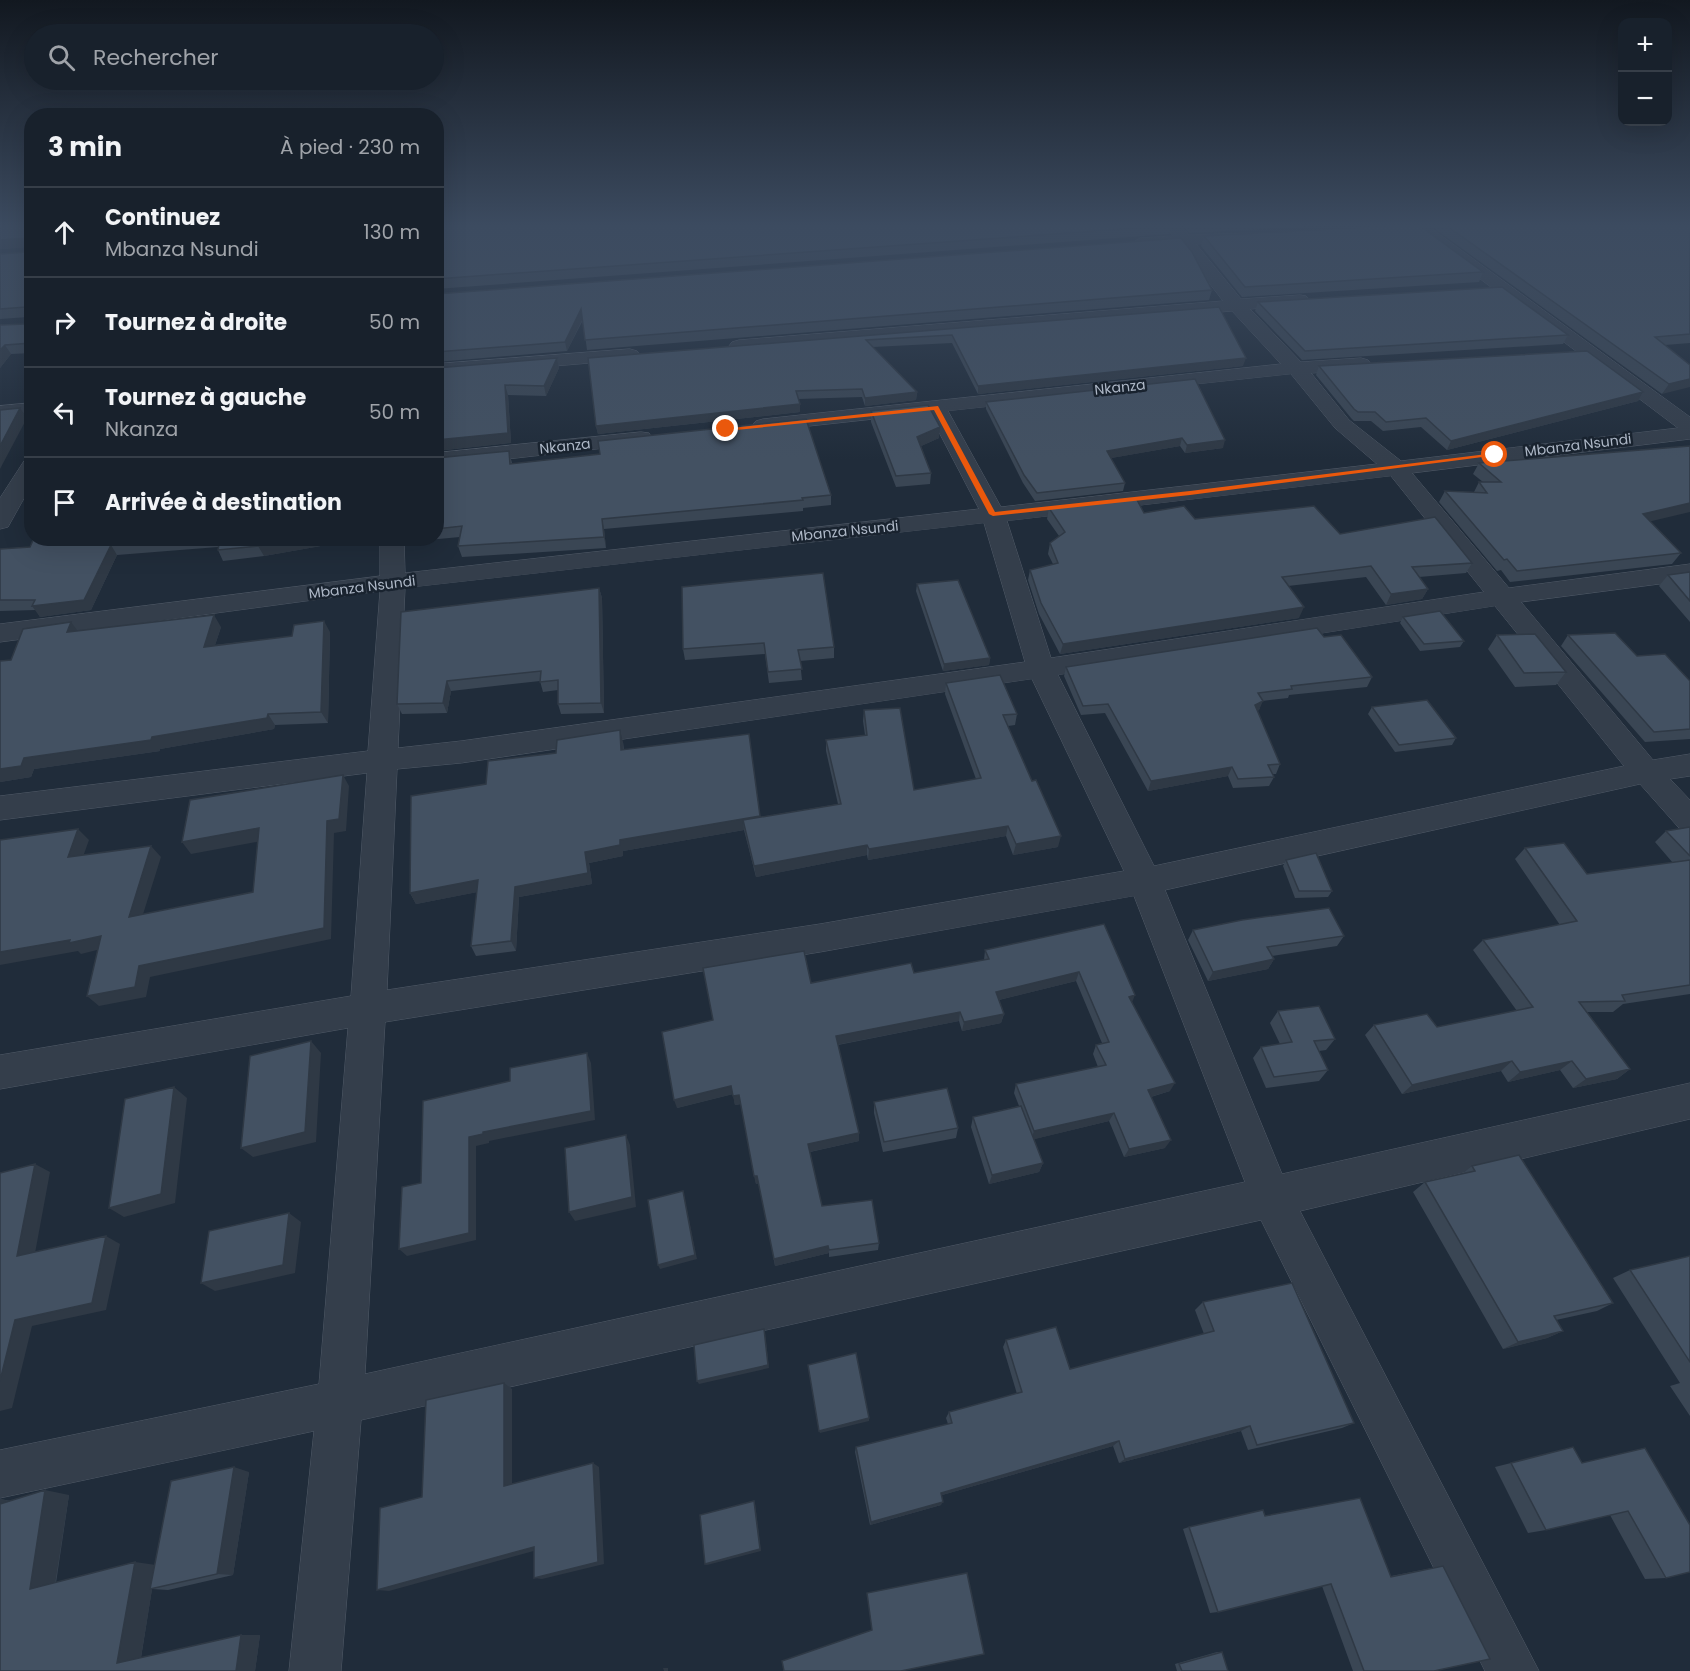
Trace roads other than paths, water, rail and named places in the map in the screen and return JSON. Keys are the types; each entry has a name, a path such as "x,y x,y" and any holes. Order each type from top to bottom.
{"street":[{"path":"723,347 1250,304"},
{"path":"1526,304 1690,427"},
{"path":"1236,305 1296,368 1342,424 1397,469 1646,772 1690,820"},
{"path":"1555,353 1590,351"},
{"path":"444,369 651,353"},
{"name":"Nkanza","path":"749,427 1296,368 1379,363"},
{"path":"936,408 993,514 1041,669 1145,881 1271,1197 1513,1671"},
{"path":"0,412 24,410"},
{"name":"Mbanza Nsundi","path":"0,633 393,582 1397,469 1495,455 1690,433"},
{"name":"Nkanza","path":"444,459 656,436"},
{"path":"2,511 24,478"},
{"path":"2,511 24,505"},
{"path":"315,1671 340,1402 368,1009 393,582 393,546"},
{"path":"0,808 461,752 1041,669 1501,597 1690,572"},
{"path":"0,1072 368,1009 820,938 1145,881 1646,772 1690,765"},
{"path":"0,1474 340,1402 1271,1197 1690,1101"}]}
